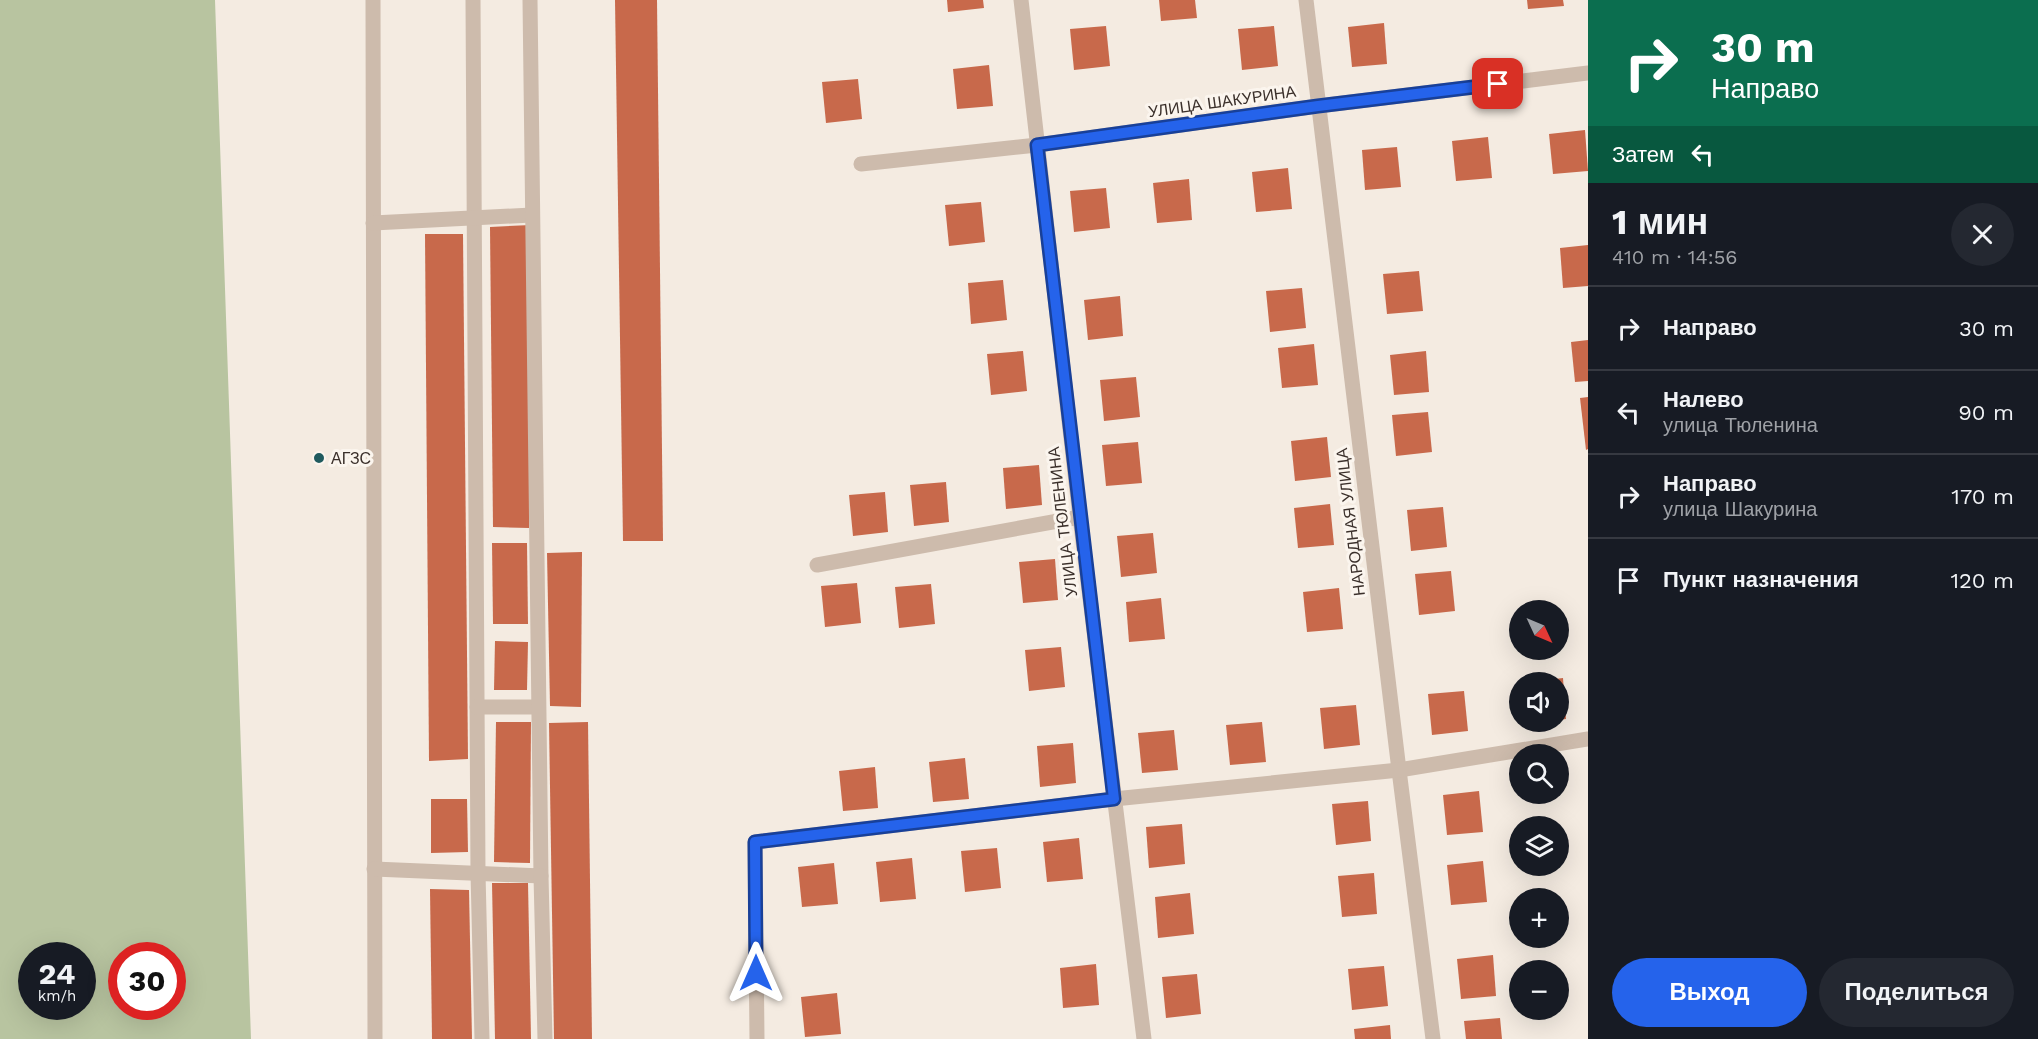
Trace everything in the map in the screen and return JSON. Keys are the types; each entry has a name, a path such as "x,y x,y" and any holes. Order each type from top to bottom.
{"street":[{"path":"373,0 375,1039"},
{"path":"473,0 478,873 482,1039"},
{"path":"530,0 538,707 545,1039"},
{"name":"УЛИЦА ТЮЛЕНИНА","path":"1021,0 1080,517 1144,1039"},
{"name":"НАРОДНАЯ УЛИЦА","path":"1306,0 1433,1039"},
{"name":"УЛИЦА ШАКУРИНА","path":"861,164 1037,145 1318,106 1588,73"},
{"path":"373,224 532,215"},
{"path":"817,564 1080,517"},
{"path":"477,707 538,707"},
{"path":"756,1039 755,842 1114,799 1399,770 1588,739"},
{"path":"374,869 541,876"}],"green space":[{"path":"0,0 215,0 251,1039 0,1039"}],"building":[{"path":"615,0 657,0 663,541 623,541"},
{"path":"947,0 983,0 984,8 948,12"},
{"path":"1159,0 1195,0 1197,18 1161,21"},
{"path":"1527,0 1563,0 1564,6 1528,9"},
{"path":"1384,23 1387,64 1352,67 1348,27"},
{"path":"1106,26 1110,66 1074,70 1070,29"},
{"path":"1274,26 1278,66 1242,70 1238,29"},
{"path":"989,65 993,106 957,109 953,69"},
{"path":"858,79 862,119 826,123 822,82"},
{"path":"1585,130 1588,171 1553,174 1549,134"},
{"path":"1488,137 1492,178 1456,181 1452,141"},
{"path":"1397,147 1401,187 1365,190 1362,150"},
{"path":"1288,168 1292,209 1256,212 1252,172"},
{"path":"1189,179 1192,220 1157,223 1153,183"},
{"path":"1106,188 1110,228 1074,232 1070,191"},
{"path":"981,202 985,242 949,246 945,205"},
{"path":"531,225 529,528 493,527 490,227"},
{"path":"425,234 463,234 468,759 429,761"},
{"path":"1588,245 1588,286 1563,288 1560,248"},
{"path":"1419,271 1423,311 1387,314 1383,274"},
{"path":"1003,280 1007,320 971,324 968,283"},
{"path":"1302,288 1306,328 1270,332 1266,291"},
{"path":"1120,296 1123,336 1088,340 1084,300"},
{"path":"1588,340 1588,381 1575,382 1571,342"},
{"path":"1314,344 1318,385 1282,388 1278,348"},
{"path":"1023,351 1027,391 991,395 987,354"},
{"path":"1426,351 1429,392 1394,395 1390,355"},
{"path":"1136,377 1140,417 1104,421 1100,380"},
{"path":"1588,397 1588,449 1586,450 1580,398"},
{"path":"1428,412 1432,452 1396,456 1392,415"},
{"path":"1327,437 1331,477 1295,481 1291,441"},
{"path":"1138,442 1142,483 1106,486 1102,445"},
{"path":"1039,465 1042,505 1006,509 1003,468"},
{"path":"946,482 949,522 914,526 910,485"},
{"path":"885,492 888,532 853,536 849,495"},
{"path":"1330,504 1334,545 1298,548 1294,508"},
{"path":"1443,507 1447,547 1411,551 1407,510"},
{"path":"1153,533 1157,573 1121,577 1117,536"},
{"path":"492,543 527,543 528,624 493,624"},
{"path":"582,552 581,707 550,706 547,553"},
{"path":"1055,559 1058,600 1023,603 1019,562"},
{"path":"1451,571 1455,611 1419,615 1415,574"},
{"path":"857,583 861,623 825,627 821,586"},
{"path":"931,584 935,624 899,628 895,587"},
{"path":"1339,588 1343,629 1307,632 1303,592"},
{"path":"1161,598 1165,639 1129,642 1126,602"},
{"path":"495,641 528,642 527,690 494,690"},
{"path":"1061,647 1065,687 1029,691 1025,650"},
{"path":"1464,691 1468,731 1432,735 1428,694"},
{"path":"1356,705 1360,745 1324,749 1320,708"},
{"path":"496,722 531,722 530,863 494,862"},
{"path":"588,722 592,1039 554,1039 549,723"},
{"path":"1262,722 1266,762 1230,765 1226,725"},
{"path":"1174,730 1178,770 1142,773 1138,733"},
{"path":"1073,743 1076,783 1040,787 1037,746"},
{"path":"965,758 969,799 933,802 929,762"},
{"path":"875,767 878,808 843,811 839,771"},
{"path":"1479,791 1483,832 1447,835 1443,795"},
{"path":"431,799 467,799 468,852 431,853"},
{"path":"1368,801 1371,841 1336,845 1332,804"},
{"path":"1182,824 1185,864 1149,868 1146,827"},
{"path":"1079,838 1083,879 1047,882 1043,842"},
{"path":"997,848 1001,888 965,892 961,851"},
{"path":"912,858 916,899 880,902 876,862"},
{"path":"1483,861 1487,902 1451,905 1447,865"},
{"path":"834,863 838,904 802,907 798,867"},
{"path":"1374,873 1377,914 1342,917 1338,876"},
{"path":"492,883 528,883 531,1039 495,1039"},
{"path":"430,889 469,890 472,1039 432,1039"},
{"path":"1190,893 1194,934 1158,938 1155,897"},
{"path":"1493,955 1496,996 1461,999 1457,959"},
{"path":"1096,964 1099,1005 1063,1008 1060,968"},
{"path":"1384,966 1388,1006 1352,1010 1348,969"},
{"path":"1197,974 1201,1014 1166,1018 1162,977"},
{"path":"837,993 841,1034 805,1037 801,997"},
{"path":"1500,1018 1502,1039 1466,1039 1464,1021"},
{"path":"1390,1025 1391,1039 1355,1039 1354,1029"}],"place":[{"name":"АГЗС","path":"319,458"}],"route":[{"path":"756,973 755,842 1114,799 1037,145 1318,106 1498,84"}]}
